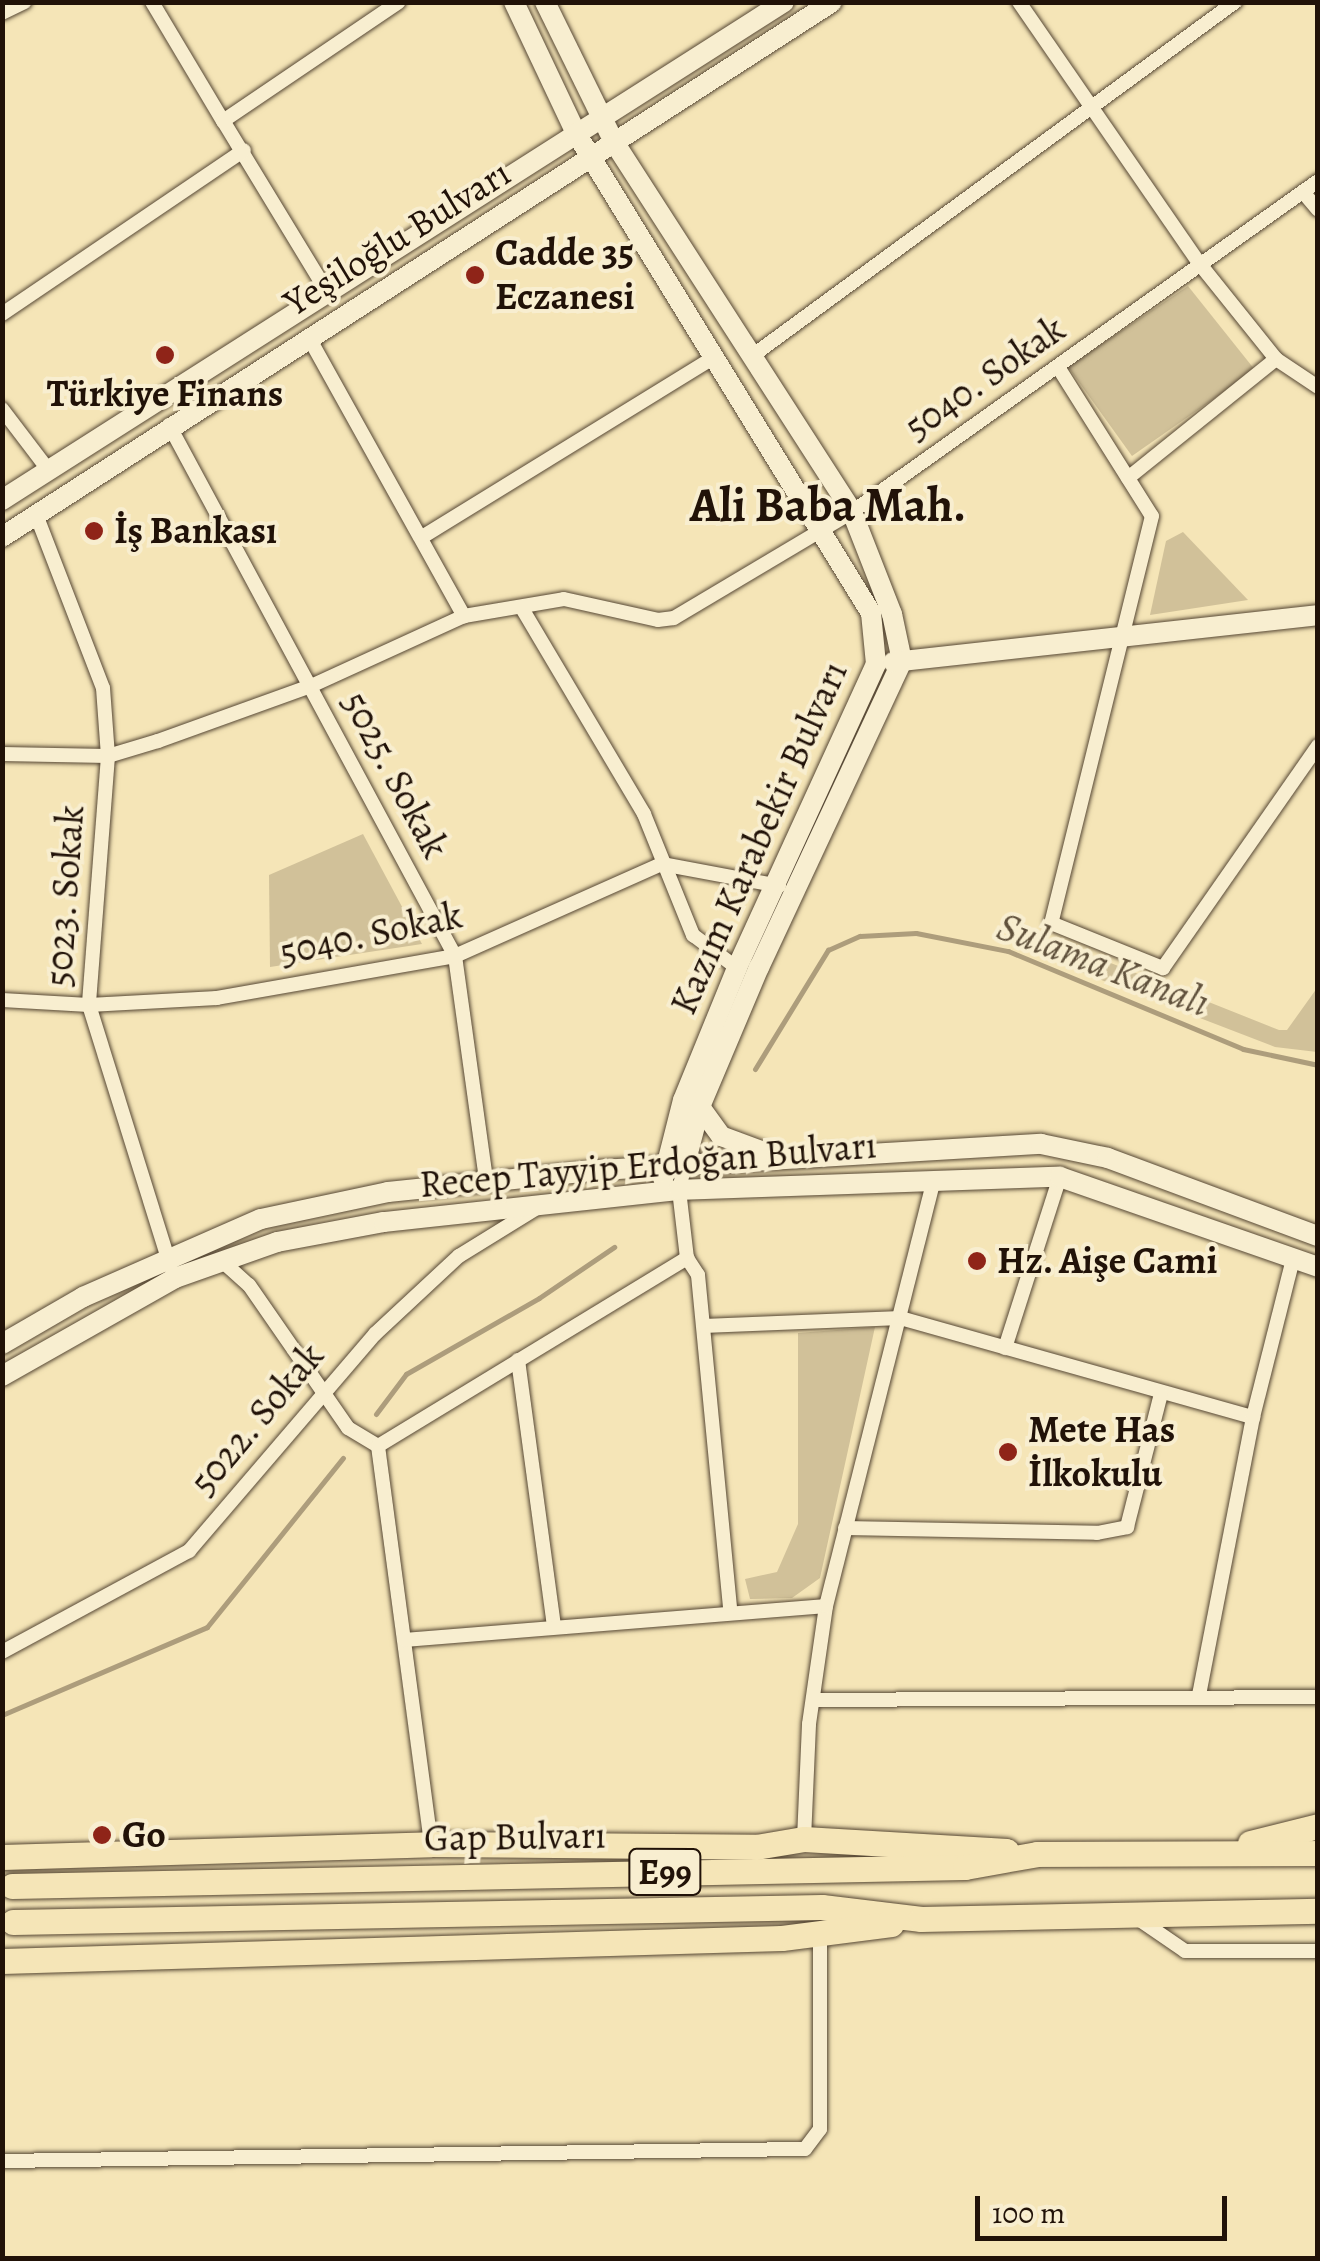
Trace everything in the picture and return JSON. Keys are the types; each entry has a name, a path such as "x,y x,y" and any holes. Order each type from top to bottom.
{"highway":[{"path":"1208,1853 1318,1826"},
{"path":"2,1858 431,1844 756,1847 804,1839 1037,1854"},
{"name":"Gap Bulvarı","path":"12,1886 964,1867 1037,1854 1318,1853"},
{"name":"Gap Bulvarı","path":"13,1922 822,1907 921,1920 1318,1911"},
{"path":"2,1961 820,1936 921,1920"}],"main road":[{"name":"Kazım Karabekir Bulvarı","path":"514,2 576,133 871,613 876,664 673,1167"},
{"name":"Kazım Karabekir Bulvarı","path":"545,2 614,142 852,512 892,614 902,662 786,887 737,968 673,1167 671,1191"},
{"name":"Yeşiloğlu Bulvarı","path":"2,500 784,2"},
{"name":"Yeşiloğlu Bulvarı","path":"2,537 308,336 832,2"},
{"path":"876,664 1318,614"},
{"path":"700,1107 721,1136 784,1159"},
{"name":"Recep Tayyip Erdoğan Bulvarı","path":"2,1344 166,1257 314,1206 486,1180 1041,1144 1108,1158 1318,1236"},
{"name":"Recep Tayyip Erdoğan Bulvarı","path":"2,1376 176,1278 316,1232 671,1191 934,1178 1060,1177 1318,1266"}],"street":[{"path":"2,13 25,2"},
{"path":"152,2 328,295"},
{"path":"223,122 399,2"},
{"path":"1019,2 1198,263 1276,359 1318,387"},
{"path":"752,356 1235,2"},
{"path":"2,314 244,150"},
{"name":"5040. Sokak","path":"523,610 564,598 658,620 674,618 852,512 1318,181"},
{"path":"1303,192 1318,210"},
{"path":"308,336 464,616"},
{"path":"422,537 715,357"},
{"path":"1128,478 1276,359"},
{"path":"1058,366 1152,516 1050,923 1163,968 1318,746"},
{"path":"2,409 50,472"},
{"name":"5025. Sokak","path":"170,425 456,956 486,1180"},
{"name":"5023. Sokak","path":"37,517 103,688 108,756 89,1005 166,1257 176,1278"},
{"path":"2,754 108,756 311,686 464,616 523,610 644,814 693,935 737,968"},
{"path":"662,864 786,887"},
{"name":"5040. Sokak","path":"2,1000 89,1005 217,998 456,956 662,864"},
{"path":"1005,1348 1060,1177"},
{"path":"804,1839 814,1700 826,1606 934,1178"},
{"path":"671,1191 687,1258 698,1275 730,1610"},
{"name":"5022. Sokak","path":"2,1652 189,1550 320,1391 459,1256 544,1204"},
{"path":"378,1446 687,1258"},
{"path":"1199,1695 1253,1417 1292,1259"},
{"path":"222,1261 249,1285 348,1428 378,1446"},
{"path":"704,1326 900,1318 1253,1417"},
{"path":"518,1360 554,1626"},
{"path":"845,1528 1127,1528 1160,1394"},
{"path":"378,1446 431,1844"},
{"path":"406,1640 730,1610 826,1606"},
{"path":"814,1700 1318,1697"},
{"path":"1132,1915 1185,1951 1318,1952"},
{"path":"2,2161 806,2149 820,2129 820,1936"}],"shaded area":[{"path":"1188,286 1255,370 1132,456 1068,367"},
{"path":"1183,532 1248,600 1150,615 1166,541"},
{"path":"363,834 422,944 270,967 269,875"},
{"path":"1063,944 1279,1030 1287,1030 1317,988 1317,1052 1275,1047 1060,964"},
{"path":"875,1327 820,1578 792,1598 750,1599 745,1579 777,1572 798,1524 798,1333"}],"waterway":[{"name":"Sulama Kanalı","path":"755,1069 828,950 860,936 916,933 1008,951 1243,1049 1318,1065"},
{"name":"Sulama Kanalı","path":"376,1414 406,1374 539,1298 614,1247"},
{"name":"Sulama Kanalı","path":"2,1715 207,1627 343,1458"}],"place":[{"name":"Cadde 35 Eczanesi","path":"475,275"},
{"name":"Türkiye Finans","path":"165,355"},
{"name":"İş Bankası","path":"94,531"},
{"name":"Hz. Aişe Cami","path":"977,1261"},
{"name":"Mete Has İlkokulu","path":"1008,1452"},
{"name":"Go","path":"102,1835"}],"district":[{"name":"Ali Baba Mah.","path":"828,506"}]}
